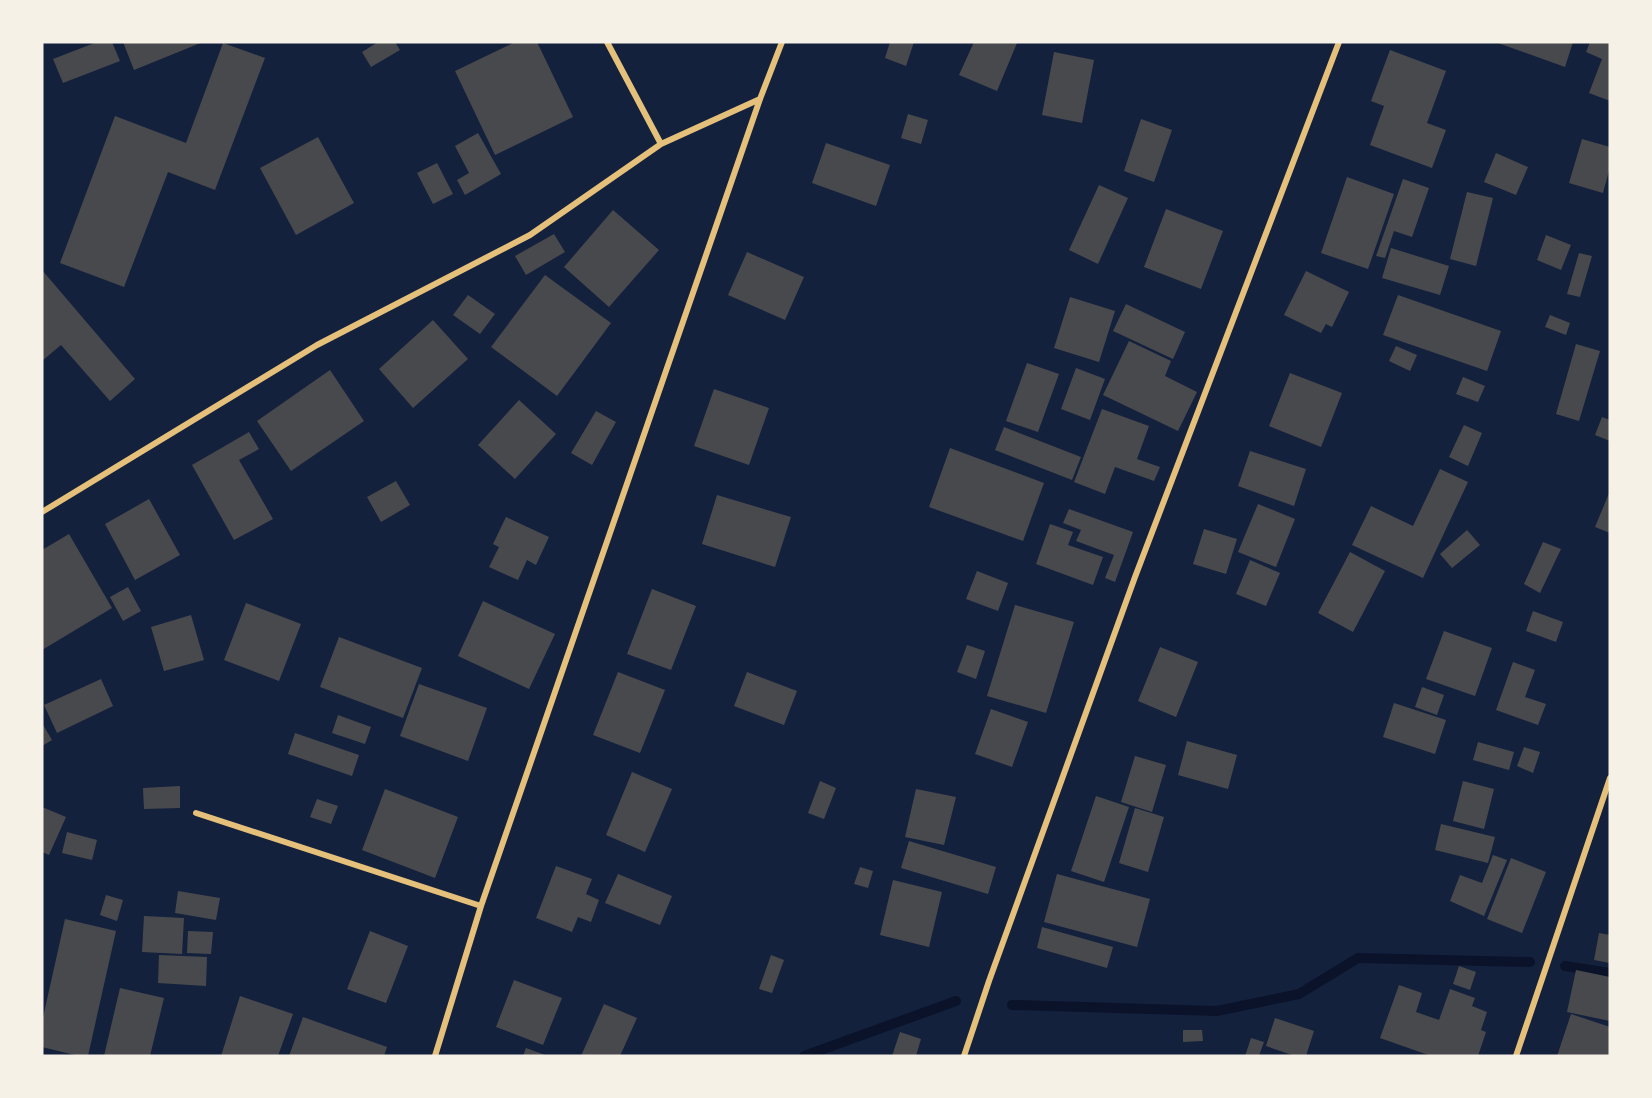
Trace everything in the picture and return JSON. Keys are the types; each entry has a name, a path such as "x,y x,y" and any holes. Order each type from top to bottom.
{"street":[{"path":"607,42 661,144"},
{"path":"435,1056 481,906 760,99 782,42"},
{"path":"964,1056 1135,577 1339,42"},
{"path":"42,512 317,345 530,235 661,144 760,99"},
{"path":"1516,1056 1610,778"},
{"path":"196,813 481,906"}],"building":[{"path":"97,42 112,42 120,61 63,83 53,59"},
{"path":"123,42 203,42 134,70"},
{"path":"378,42 395,42 400,50 371,67 362,52"},
{"path":"515,42 537,42 573,117 495,155 455,71"},
{"path":"890,42 914,42 906,66 885,58"},
{"path":"974,42 1017,43 997,91 959,75"},
{"path":"1495,42 1573,42 1565,67"},
{"path":"1590,42 1610,42 1610,101 1589,93 1602,59 1586,52"},
{"path":"223,43 265,58 215,190 168,172 124,287 60,263 115,116 186,143"},
{"path":"1390,50 1446,71 1427,123 1446,130 1432,168 1370,145 1384,106 1371,101"},
{"path":"1054,52 1094,60 1082,123 1042,115"},
{"path":"908,114 928,120 921,144 901,138"},
{"path":"1141,119 1172,130 1154,182 1124,171"},
{"path":"478,133 501,174 465,195 457,180 469,173 455,146"},
{"path":"318,137 354,203 296,235 260,168"},
{"path":"1582,139 1610,147 1610,167 1603,193 1569,183"},
{"path":"826,143 890,165 876,206 812,183"},
{"path":"1496,153 1528,167 1516,195 1484,182"},
{"path":"437,163 453,194 433,204 417,173"},
{"path":"1347,177 1394,194 1368,269 1321,253"},
{"path":"1403,179 1429,188 1412,237 1394,231 1385,258 1376,256"},
{"path":"1099,185 1128,198 1098,264 1069,250"},
{"path":"1467,192 1493,198 1476,266 1450,259"},
{"path":"1166,209 1223,231 1201,289 1144,267"},
{"path":"613,210 659,250 609,307 564,267"},
{"path":"554,234 565,252 526,275 515,256"},
{"path":"1546,235 1571,245 1561,270 1537,260"},
{"path":"1391,248 1449,266 1440,295 1382,278"},
{"path":"747,252 804,277 785,320 728,295"},
{"path":"1579,253 1592,256 1580,297 1567,294"},
{"path":"42,270 135,379 110,401 61,345 42,361"},
{"path":"1306,271 1349,292 1332,327 1326,324 1321,333 1284,315"},
{"path":"545,275 611,323 557,396 491,347"},
{"path":"468,295 495,314 480,334 453,315"},
{"path":"1398,295 1501,331 1487,371 1383,335"},
{"path":"1070,297 1115,311 1099,362 1054,348"},
{"path":"1126,304 1185,332 1173,359 1113,331"},
{"path":"1550,315 1570,323 1566,335 1545,327"},
{"path":"433,320 468,359 413,408 379,369"},
{"path":"1129,341 1171,361 1165,376 1197,392 1178,431 1103,395"},
{"path":"1576,344 1600,351 1579,421 1556,414"},
{"path":"1396,346 1417,355 1410,371 1389,361"},
{"path":"1027,363 1059,374 1038,432 1006,421"},
{"path":"1076,368 1105,379 1090,420 1061,409"},
{"path":"330,370 364,421 291,471 257,421"},
{"path":"1290,373 1342,393 1321,447 1269,426"},
{"path":"1463,377 1485,386 1478,402 1456,394"},
{"path":"714,389 769,408 749,465 694,446"},
{"path":"519,400 556,434 515,479 478,445"},
{"path":"1102,409 1149,426 1137,459 1160,467 1154,481 1115,467 1105,494 1074,482"},
{"path":"596,411 616,422 592,465 571,453"},
{"path":"1602,417 1610,420 1610,441 1595,435"},
{"path":"1464,425 1482,433 1468,466 1449,457"},
{"path":"1004,427 1081,457 1072,480 995,450"},
{"path":"249,432 259,449 239,460 273,519 234,540 192,465"},
{"path":"950,448 1044,483 1023,541 929,507"},
{"path":"1250,451 1306,469 1294,506 1238,486"},
{"path":"1440,469 1468,482 1423,578 1352,545 1371,506 1413,526"},
{"path":"396,481 410,505 381,522 367,497"},
{"path":"1610,491 1610,533 1595,527"},
{"path":"717,495 791,517 775,567 702,544"},
{"path":"149,499 180,555 135,580 105,524"},
{"path":"1258,504 1295,519 1276,567 1238,552"},
{"path":"1069,509 1133,532 1115,582 1105,578 1114,555 1076,541 1081,530 1063,523"},
{"path":"506,517 549,537 536,565 527,560 518,580 489,567 499,547 493,544"},
{"path":"1050,524 1073,532 1068,545 1103,557 1093,585 1036,564"},
{"path":"1204,529 1237,539 1226,574 1193,564"},
{"path":"1467,530 1480,545 1452,568 1440,554"},
{"path":"69,534 112,608 42,650 42,550"},
{"path":"1543,542 1561,549 1540,593 1524,584"},
{"path":"1350,552 1385,571 1353,632 1318,613"},
{"path":"1250,560 1280,573 1266,606 1236,594"},
{"path":"977,571 1008,583 998,611 966,599"},
{"path":"128,587 141,611 123,621 110,597"},
{"path":"652,589 696,606 671,670 627,654"},
{"path":"483,601 555,634 529,689 458,656"},
{"path":"246,603 301,624 279,681 224,660"},
{"path":"1015,605 1074,622 1046,713 987,696"},
{"path":"1533,611 1563,622 1556,642 1526,631"},
{"path":"191,615 204,660 164,671 151,627"},
{"path":"1444,631 1492,648 1475,696 1426,679"},
{"path":"339,637 422,668 403,718 320,687"},
{"path":"967,645 985,651 976,679 957,672"},
{"path":"1160,647 1198,662 1176,717 1138,701"},
{"path":"1513,662 1535,670 1525,697 1546,704 1538,725 1496,710"},
{"path":"618,672 665,690 640,753 593,735"},
{"path":"747,672 797,691 784,725 734,706"},
{"path":"101,679 113,706 57,733 44,705"},
{"path":"419,684 487,708 468,761 400,736"},
{"path":"1422,687 1444,695 1437,715 1415,707"},
{"path":"1394,703 1446,720 1435,754 1383,737"},
{"path":"991,709 1028,722 1012,767 975,754"},
{"path":"338,715 371,727 365,744 332,733"},
{"path":"42,723 52,740 42,746"},
{"path":"295,733 359,755 352,776 288,754"},
{"path":"1187,741 1237,755 1228,789 1178,775"},
{"path":"1478,742 1514,752 1509,770 1473,760"},
{"path":"1524,747 1540,752 1533,773 1517,766"},
{"path":"1135,756 1166,765 1152,812 1121,802"},
{"path":"632,772 672,789 645,852 606,835"},
{"path":"820,781 836,788 824,819 808,813"},
{"path":"1463,781 1494,789 1484,829 1453,821"},
{"path":"180,786 180,808 144,809 143,788"},
{"path":"385,789 458,817 435,878 362,850"},
{"path":"916,789 956,797 944,845 905,837"},
{"path":"1096,796 1129,807 1104,882 1071,871"},
{"path":"317,799 338,806 331,824 310,817"},
{"path":"42,807 66,817 49,855 42,852"},
{"path":"1135,808 1164,817 1148,872 1119,863"},
{"path":"1441,824 1495,837 1488,863 1435,850"},
{"path":"67,832 97,840 92,860 62,853"},
{"path":"909,841 996,867 988,894 901,868"},
{"path":"1493,855 1507,860 1484,916 1450,901 1460,875 1482,883"},
{"path":"1511,858 1546,872 1522,933 1487,919"},
{"path":"556,866 592,879 586,894 599,900 591,922 578,917 572,932 536,918"},
{"path":"860,867 873,871 868,888 854,884"},
{"path":"618,874 672,896 660,925 605,903"},
{"path":"1057,874 1150,899 1137,947 1044,922"},
{"path":"893,880 942,892 929,947 880,935"},
{"path":"178,891 220,898 216,920 175,913"},
{"path":"106,895 123,900 117,921 100,915"},
{"path":"144,916 184,918 182,954 142,952"},
{"path":"65,919 116,931 88,1056 42,1047 42,1022"},
{"path":"1042,927 1113,947 1107,968 1037,948"},
{"path":"188,931 213,932 211,954 187,953"},
{"path":"370,931 408,946 386,1003 347,989"},
{"path":"1599,933 1610,935 1610,963 1594,960"},
{"path":"159,955 207,957 206,986 158,983"},
{"path":"771,955 784,960 772,993 759,989"},
{"path":"1459,966 1476,972 1470,990 1453,984"},
{"path":"1576,970 1610,977 1610,1021 1567,1012"},
{"path":"514,980 562,998 543,1045 496,1027"},
{"path":"1399,985 1422,993 1416,1012 1439,1020 1450,989 1475,998 1472,1006 1487,1012 1481,1030 1486,1032 1478,1056 1431,1056 1380,1038"},
{"path":"120,988 164,998 150,1056 104,1056"},
{"path":"240,996 293,1014 278,1056 221,1056"},
{"path":"604,1004 637,1018 620,1056 581,1056"},
{"path":"1571,1014 1610,1027 1610,1056 1557,1056"},
{"path":"303,1017 387,1047 384,1056 289,1056"},
{"path":"1275,1018 1314,1031 1306,1056 1295,1056 1266,1046"},
{"path":"1183,1030 1202,1030 1203,1041 1183,1042"},
{"path":"900,1032 921,1039 916,1056 892,1056"},
{"path":"1251,1038 1264,1042 1259,1056 1245,1056"},
{"path":"526,1048 548,1056 523,1056"}],"waterway":[{"path":"1012,1005 1217,1011 1299,994 1358,958 1530,962"},
{"path":"1565,966 1610,973"},
{"path":"804,1056 956,1001"}]}
